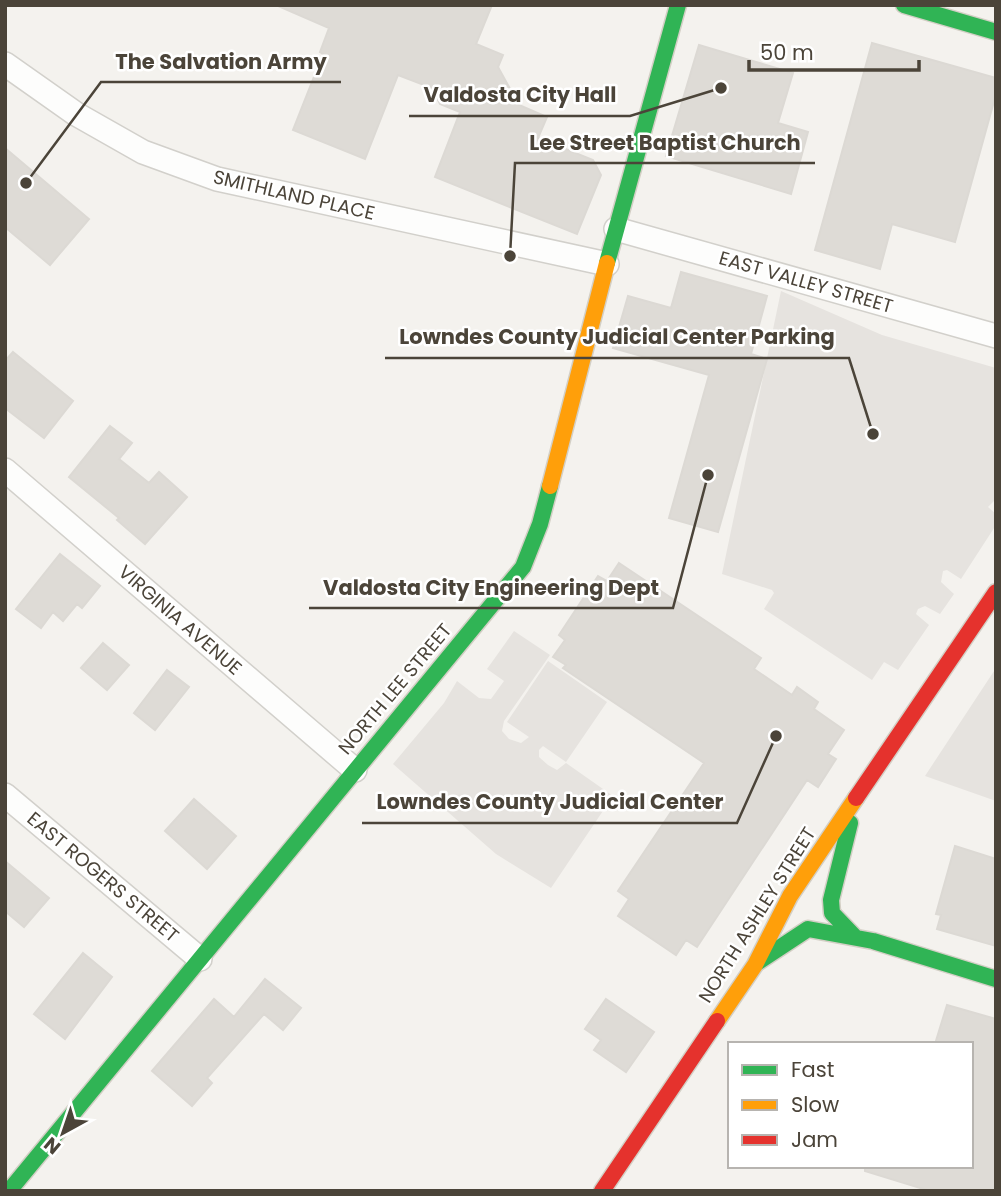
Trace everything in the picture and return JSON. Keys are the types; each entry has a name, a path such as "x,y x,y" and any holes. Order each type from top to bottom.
{"main road":[{"name":"NORTH LEE STREET","path":"9,1191 505,592 532,549 615,229 678,5"},
{"path":"918,7 996,32"},
{"name":"NORTH ASHLEY STREET","path":"602,1191 755,965 790,895 996,592"},
{"path":"854,803 831,900 832,913 855,937"},
{"path":"755,965 808,929 855,937 996,979"}],"street":[{"name":"SMITHLAND PLACE","path":"5,64 76,114 143,152 217,179 607,264"},
{"name":"EAST VALLEY STREET","path":"615,229 996,336"},
{"name":"VIRGINIA AVENUE","path":"5,470 355,770"},
{"name":"EAST ROGERS STREET","path":"5,795 200,959"}],"shaded area":[{"path":"781,291 882,335 996,368 996,499 988,507 996,514 996,525 961,579 947,570 943,571 941,582 954,594 940,614 925,606 918,609 916,614 929,625 898,670 884,662 872,680 764,609 774,593 772,590 722,574"},
{"path":"514,631 550,655 504,721 502,731 509,739 521,743 529,737 507,722 548,661 607,702 566,762 543,746 539,750 539,757 548,765 557,770 566,763 613,796 551,888 496,854 393,764 444,703 457,681 479,698 491,699 504,681 487,669"},
{"path":"996,668 996,801 925,776"}],"building":[{"path":"276,5 492,5 476,44 503,55 498,67 519,105 547,117 538,138 593,160 601,175 577,234 435,177 460,112 440,104 432,88 398,75 365,159 293,130 323,54 320,52 329,28"},
{"path":"872,43 996,78 996,94 955,242 892,224 880,269 815,250"},
{"path":"699,45 793,73 778,123 808,132 791,194 666,156"},
{"path":"5,148 89,219 50,265 5,227"},
{"path":"681,272 767,296 751,354 767,359 718,532 669,518 709,375 613,348 628,296 671,308"},
{"path":"13,352 73,401 44,438 5,408 5,361"},
{"path":"110,426 132,443 119,459 149,483 159,472 187,497 145,544 117,520 119,518 69,477"},
{"path":"60,554 100,586 82,608 77,604 63,621 53,612 41,628 16,609"},
{"path":"619,563 761,658 754,669 792,695 797,687 818,702 814,709 844,730 828,754 836,759 818,787 807,780 697,947 686,940 676,955 618,916 629,899 618,891 704,763 563,668 566,665 553,657 565,640 559,635 598,576 607,581"},
{"path":"103,643 129,665 107,690 81,668"},
{"path":"167,670 189,687 155,730 134,713"},
{"path":"194,799 236,836 207,869 165,831"},
{"path":"955,846 996,859 996,946 937,929 941,915 936,914"},
{"path":"5,861 49,898 24,927 5,911"},
{"path":"83,953 112,977 65,1039 34,1014"},
{"path":"265,979 301,1008 283,1030 264,1014 207,1078 212,1083 192,1106 152,1071 214,999 234,1017"},
{"path":"606,999 654,1032 626,1072 594,1050 601,1040 585,1029"},
{"path":"947,1005 996,1019 996,1191 930,1191 865,1171 865,1168 973,1168 973,1042 936,1042"}],"traffic: fast":[{"path":"607,263 678,5"},
{"path":"904,5 996,32"},
{"path":"9,1191 523,567 540,524 550,486"},
{"path":"850,823 831,900 832,913 855,937"},
{"path":"758,962 808,929 873,941 996,979"}],"traffic: slow":[{"path":"550,486 607,263"},
{"path":"717,1021 755,965 790,896 856,798"}],"traffic: jam":[{"path":"856,798 996,592"},
{"path":"602,1191 717,1021"}],"place":[{"name":"Valdosta City Hall","path":"721,88"},
{"name":"The Salvation Army","path":"26,183"},
{"name":"Lee Street Baptist Church","path":"510,256"},
{"name":"Lowndes County Judicial Center Parking","path":"873,434"},
{"name":"Valdosta City Engineering Dept","path":"708,475"},
{"name":"Lowndes County Judicial Center","path":"776,736"}]}
